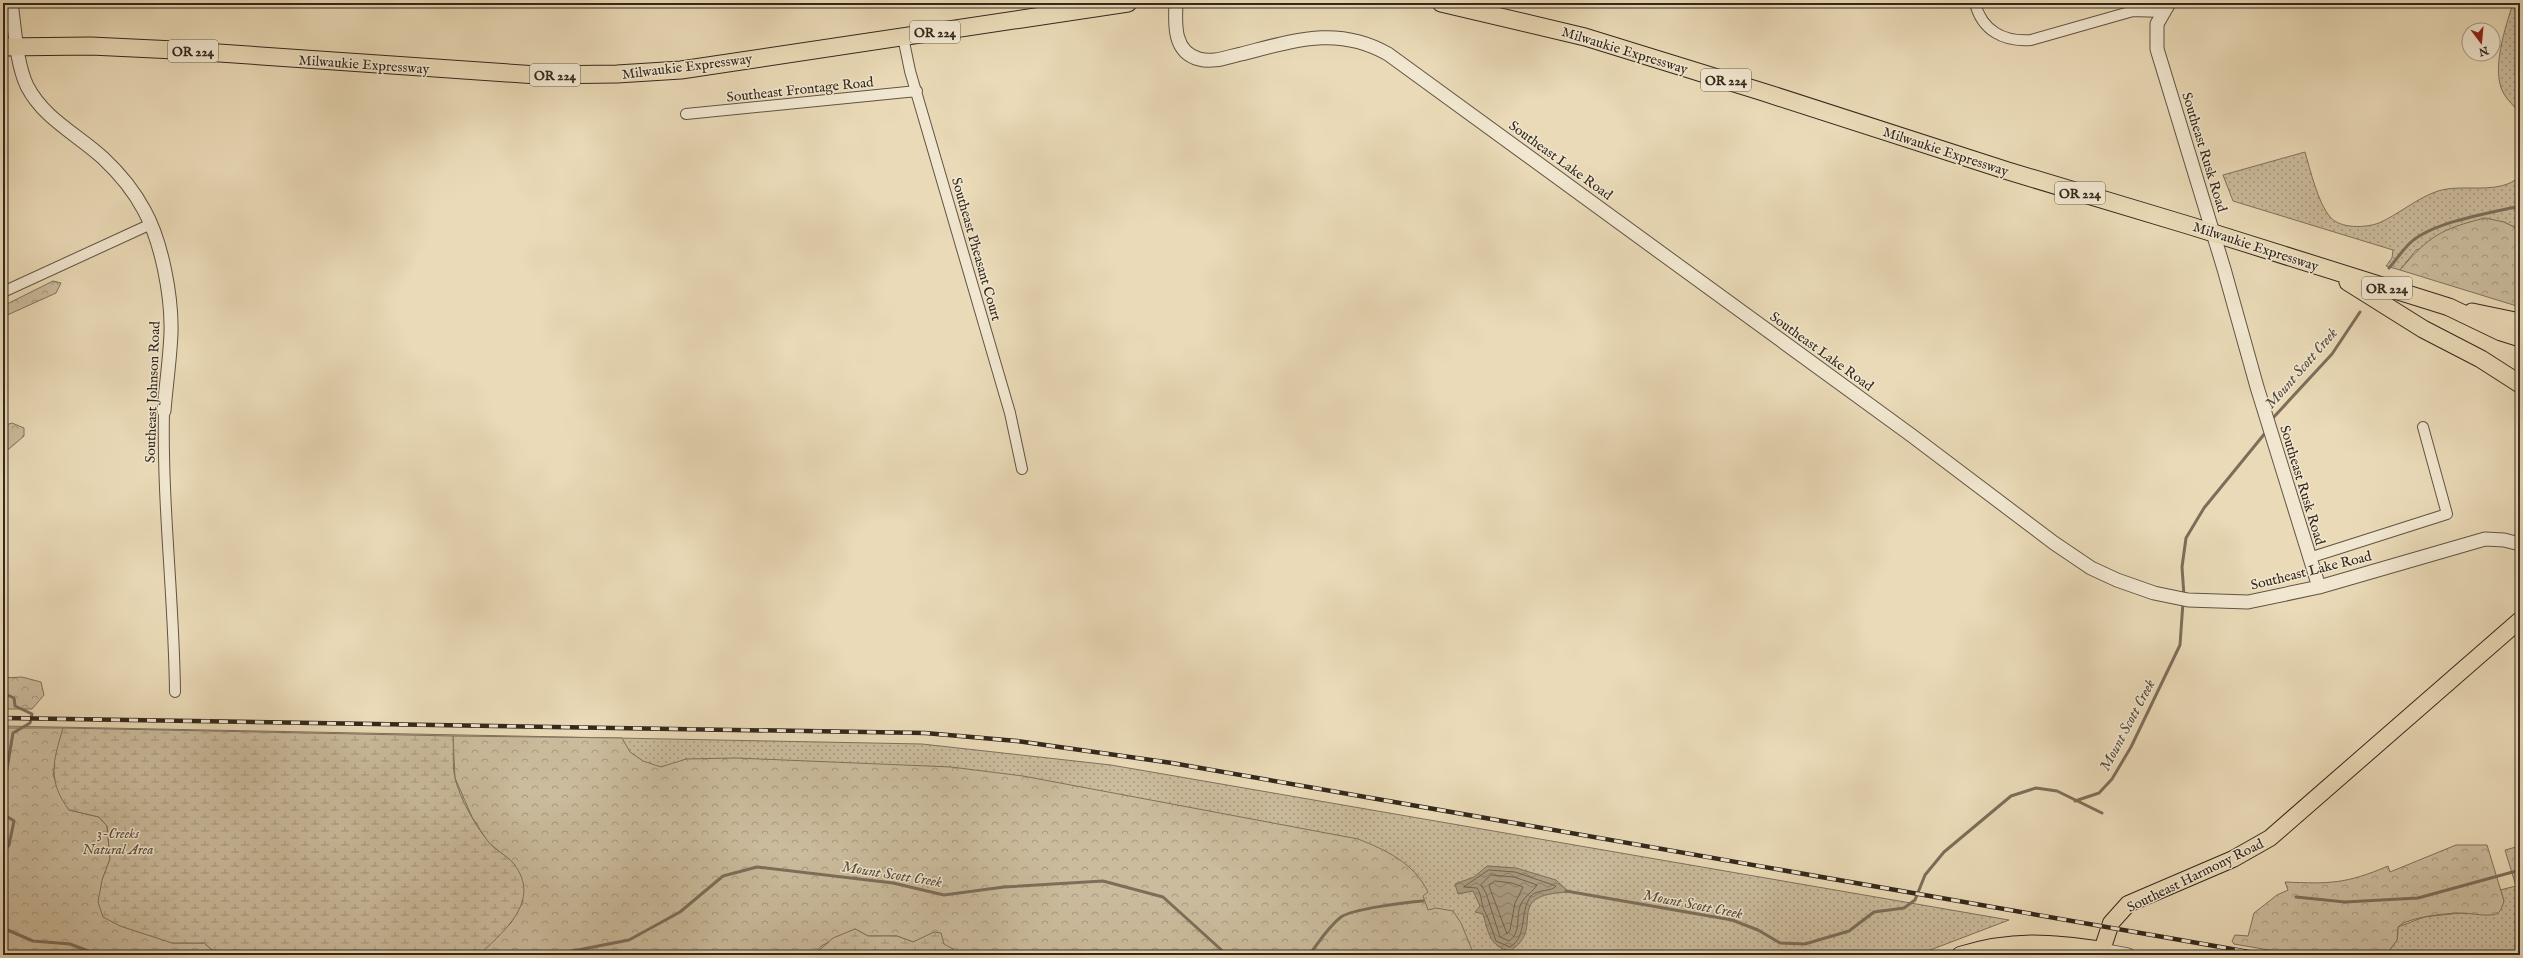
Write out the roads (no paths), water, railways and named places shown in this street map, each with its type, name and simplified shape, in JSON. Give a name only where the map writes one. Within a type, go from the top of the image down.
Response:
[{"type":"highway","name":"Milwaukie Expressway","points":[[10,46],[176,50],[474,72],[578,76],[681,70],[1128,3]]},
{"type":"highway","name":"Milwaukie Expressway","points":[[1441,3],[1585,37],[2008,171],[2213,232],[2326,268],[2449,308],[2501,332],[2520,338]]},
{"type":"highway","points":[[2326,268],[2423,329],[2481,359],[2520,384]]},
{"type":"highway","name":"Milwaukie Expressway","points":[[2449,308],[2520,322]]},
{"type":"main road","name":"Southeast Harmony Road","points":[[2102,950],[2111,923],[2128,904],[2233,859],[2270,838],[2520,620]]},
{"type":"main road","points":[[1960,955],[1983,948],[2022,942],[2061,943],[2102,950]]},
{"type":"street","name":"Southeast Johnson Road","points":[[11,3],[14,21],[10,46],[27,85],[43,108],[108,163],[138,199],[151,224],[164,271],[171,322],[164,412],[165,468],[174,621],[175,692]]},
{"type":"street","points":[[14,21],[21,3]]},
{"type":"street","name":"Southeast Lake Road","points":[[1176,3],[1176,37],[1182,48],[1198,59],[1213,60],[1292,41],[1328,37],[1362,41],[1388,54],[1911,435],[2054,543],[2104,574],[2154,593],[2199,602],[2259,601],[2319,587],[2485,539],[2504,540],[2520,544]]},
{"type":"street","points":[[1975,3],[1983,23],[2004,38],[2017,41],[2031,40],[2133,11],[2165,8]]},
{"type":"street","name":"Southeast Rusk Road","points":[[2165,8],[2156,29],[2157,48],[2213,232],[2265,416],[2319,587]]},
{"type":"street","name":"Southeast Pheasant Court","points":[[903,37],[916,91],[1010,413],[1022,469]]},
{"type":"street","name":"Southeast Frontage Road","points":[[686,114],[916,91]]},
{"type":"street","points":[[3,292],[151,224]]},
{"type":"street","points":[[2309,558],[2447,514],[2424,427]]},
{"type":"street","points":[[2102,950],[2128,955]]},
{"type":"water","points":[[1487,866],[1516,868],[1556,880],[1569,892],[1548,894],[1536,899],[1530,906],[1526,932],[1521,942],[1510,951],[1498,946],[1491,938],[1488,933],[1483,914],[1475,912],[1480,906],[1473,891],[1458,894],[1455,884],[1474,877]]},
{"type":"waterway","name":"Mount Scott Creek","points":[[2389,268],[2409,244],[2419,236],[2431,230],[2462,219],[2520,206]]},
{"type":"waterway","name":"Mount Scott Creek","points":[[2272,419],[2332,354],[2360,312]]},
{"type":"waterway","name":"Mount Scott Creek","points":[[2184,596],[2182,567],[2186,538],[2204,508],[2266,432]]},
{"type":"waterway","name":"Mount Scott Creek","points":[[2075,801],[2099,793],[2112,779],[2131,747],[2180,645],[2183,602]]},
{"type":"waterway","name":"Mount Scott Creek","points":[[3,693],[14,698],[15,706],[32,714],[30,723],[13,733],[3,793]]},
{"type":"waterway","name":"Mount Scott Creek","points":[[1566,891],[1732,920],[1758,930],[1780,943],[1805,944],[1849,931],[1874,912],[1904,908],[1915,900],[1925,875],[1944,852],[2011,796],[2036,788],[2057,791],[2102,813]]},
{"type":"waterway","name":"Mount Scott Creek","points":[[3,814],[14,821],[9,845],[3,853]]},
{"type":"waterway","name":"Mount Scott Creek","points":[[552,955],[629,940],[680,912],[723,876],[757,867],[893,883],[944,895],[1004,887],[1103,881],[1163,897],[1227,955]]},
{"type":"waterway","points":[[2296,897],[2345,902],[2418,898],[2520,870]]},
{"type":"waterway","name":"Mount Scott Creek","points":[[1309,955],[1332,925],[1347,914],[1380,906],[1423,901]]},
{"type":"waterway","name":"Mount Scott Creek","points":[[3,928],[33,941],[70,944],[99,955]]},
{"type":"railway","points":[[3,718],[925,733],[1017,741],[1172,763],[2266,955]]},
{"type":"park label","name":"3-Creeks Natural Area","points":[[118,842]]}]
